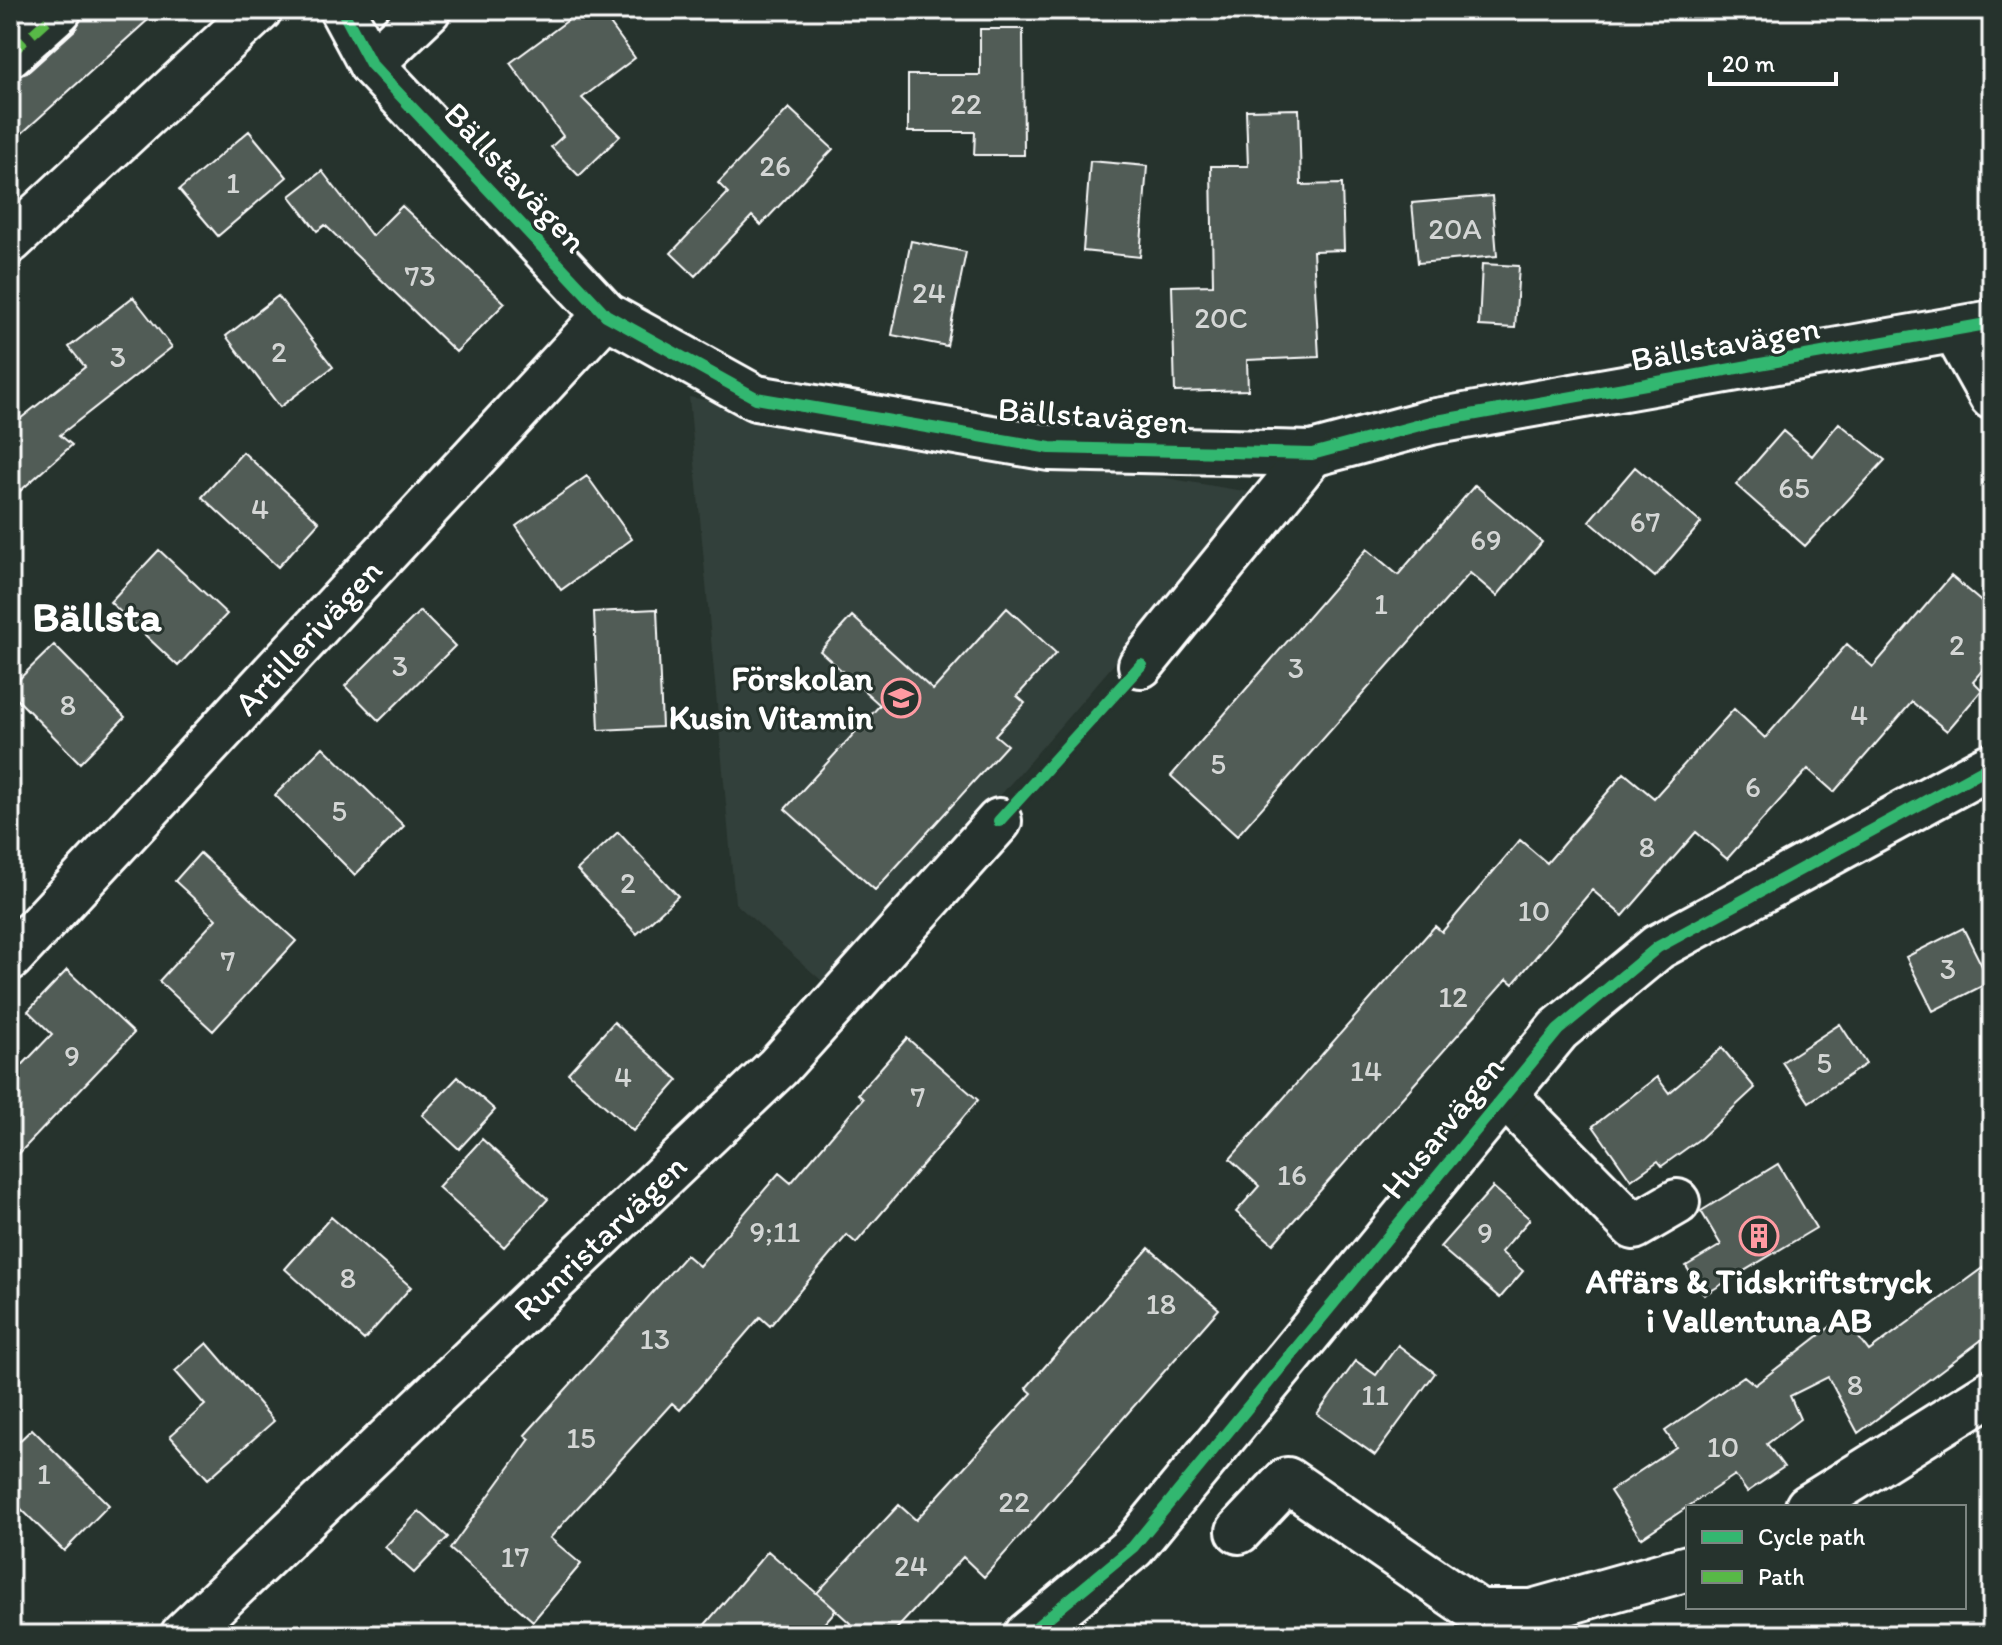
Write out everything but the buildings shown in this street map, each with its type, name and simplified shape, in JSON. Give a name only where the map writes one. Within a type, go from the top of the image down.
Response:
[{"type":"street","points":[[10,54],[59,10]]},
{"type":"street","points":[[10,241],[259,10]]},
{"type":"street","name":"Bällstavägen","points":[[342,10],[371,64],[606,315],[756,398],[1050,448],[1312,454],[1431,422],[1974,327]]},
{"type":"street","points":[[371,64],[428,10]]},
{"type":"street","name":"Artillerivägen","points":[[10,958],[606,315]]},
{"type":"street","points":[[1974,327],[1992,397]]},
{"type":"street","points":[[1141,665],[1312,454]]},
{"type":"street","name":"Husarvägen","points":[[1027,1635],[1133,1547],[1558,1030],[1658,947],[1992,765]]},
{"type":"street","name":"Runristarvägen","points":[[183,1635],[778,1067],[999,821]]},
{"type":"street","points":[[1504,1095],[1634,1227],[1677,1202]]},
{"type":"street","points":[[1811,1505],[1992,1392]]},
{"type":"street","points":[[1239,1531],[1287,1480],[1479,1612],[1532,1612],[1686,1569]]},
{"type":"shaded area","name":"Förskolan Kusin Vitamin","points":[[689,397],[1261,494],[832,990],[735,903]]},
{"type":"marked path","points":[[10,54],[59,10]]},
{"type":"cycle path","points":[[342,10],[371,64],[606,315],[756,398],[1050,448],[1312,454],[1431,422],[1992,323]]},
{"type":"cycle path","points":[[999,821],[1141,665]]},
{"type":"cycle path","points":[[1027,1635],[1133,1547],[1558,1030],[1658,947],[1992,765]]},
{"type":"place","name":"Förskolan Kusin Vitamin","points":[[901,698]]},
{"type":"place","name":"Affärs & Tidskriftstryck i Vallentuna AB","points":[[1759,1236]]},
{"type":"district","name":"Bällsta","points":[[97,616]]}]
